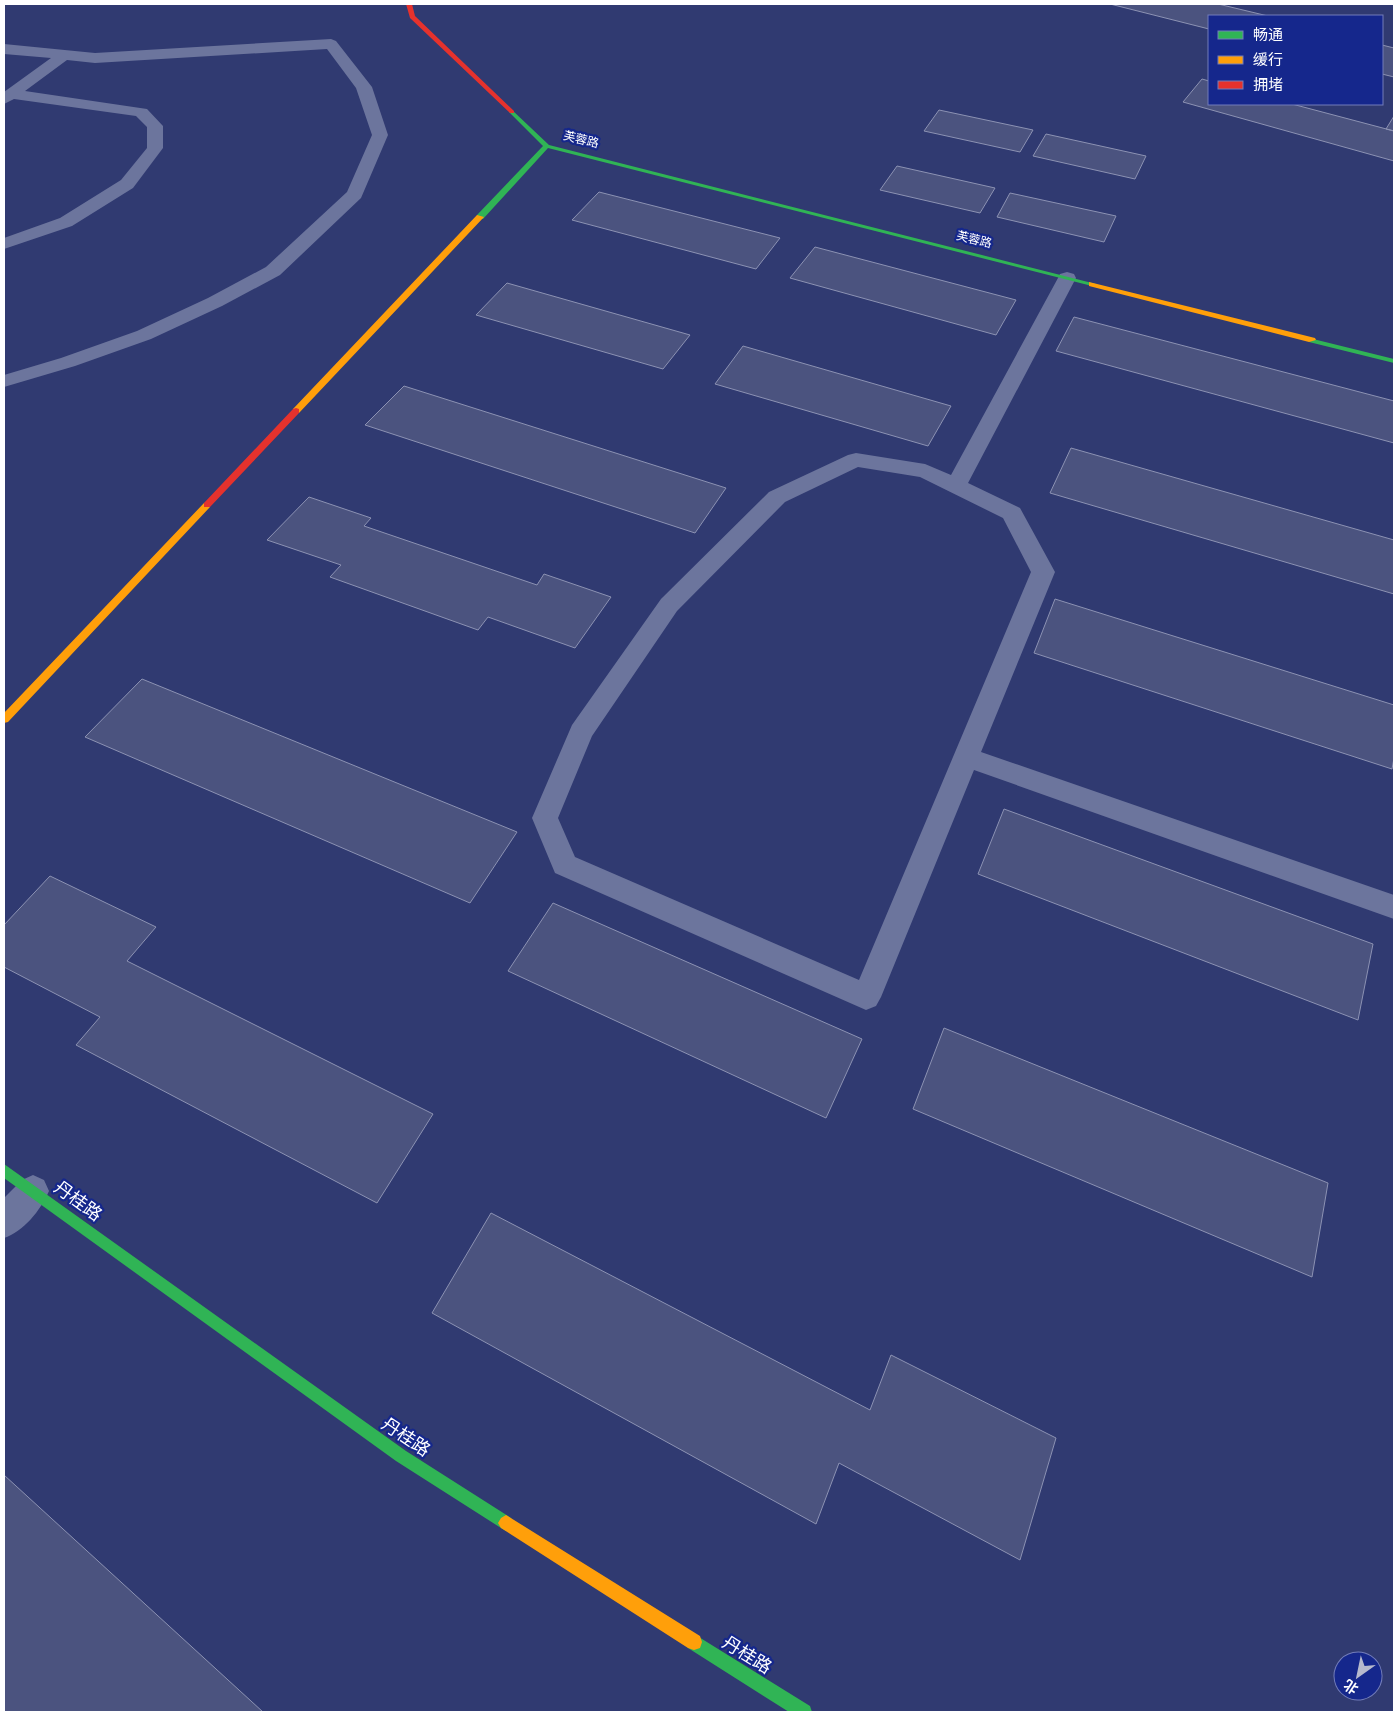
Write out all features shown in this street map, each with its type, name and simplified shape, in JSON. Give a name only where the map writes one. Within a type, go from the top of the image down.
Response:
[{"type":"street","points":[[4,719],[547,146],[412,17],[409,4]]},
{"type":"street","name":"芙蓉路","points":[[547,146],[1394,361]]},
{"type":"street","name":"丹桂路","points":[[4,1170],[401,1456],[804,1712]]},
{"type":"lane","points":[[4,48],[95,58],[331,44],[364,87],[380,135],[355,194],[273,271],[215,302],[144,335],[68,362],[4,381]]},
{"type":"lane","points":[[7,96],[59,60]]},
{"type":"lane","points":[[4,244],[66,222],[127,184],[155,148],[155,126],[141,112],[7,96]]},
{"type":"lane","points":[[956,486],[1067,278]]},
{"type":"lane","points":[[856,460],[926,471],[1012,513],[1043,572],[966,757],[866,997],[565,865],[545,818],[581,732],[669,605],[777,497],[856,460]]},
{"type":"lane","points":[[966,757],[1394,907]]},
{"type":"lane","points":[[4,1222],[33,1191]]},
{"type":"building","points":[[1110,4],[1218,4],[1264,15],[1208,15],[1208,29]]},
{"type":"building","points":[[1383,45],[1394,48],[1394,77],[1383,74]]},
{"type":"building","points":[[1202,79],[1208,81],[1208,105],[1296,105],[1394,131],[1394,161],[1183,102]]},
{"type":"building","points":[[939,110],[1033,130],[1020,152],[924,131]]},
{"type":"building","points":[[1394,116],[1394,131],[1386,129]]},
{"type":"building","points":[[1046,134],[1146,156],[1135,179],[1033,156]]},
{"type":"building","points":[[897,166],[995,188],[980,213],[880,190]]},
{"type":"building","points":[[599,192],[780,238],[756,269],[572,220]]},
{"type":"building","points":[[1010,193],[1116,216],[1104,242],[997,217]]},
{"type":"building","points":[[815,247],[1016,300],[996,335],[790,278]]},
{"type":"building","points":[[507,283],[690,335],[663,369],[476,315]]},
{"type":"building","points":[[1074,317],[1394,401],[1394,443],[1056,351]]},
{"type":"building","points":[[743,346],[951,406],[928,446],[715,384]]},
{"type":"building","points":[[404,386],[726,488],[695,533],[365,425]]},
{"type":"building","points":[[1071,448],[1394,540],[1394,594],[1050,493]]},
{"type":"building","points":[[309,497],[371,518],[364,526],[537,585],[544,574],[611,597],[575,648],[488,617],[478,630],[330,577],[341,565],[267,540]]},
{"type":"building","points":[[1055,599],[1394,705],[1394,758],[1392,769],[1034,653]]},
{"type":"building","points":[[142,679],[517,832],[470,903],[85,737]]},
{"type":"building","points":[[1004,809],[1373,944],[1358,1020],[978,874]]},
{"type":"building","points":[[50,876],[156,927],[127,961],[433,1114],[377,1203],[76,1045],[100,1017],[4,967],[4,925]]},
{"type":"building","points":[[553,903],[862,1039],[826,1118],[508,971]]},
{"type":"building","points":[[944,1028],[1328,1183],[1312,1277],[913,1109]]},
{"type":"building","points":[[491,1213],[870,1410],[891,1355],[1056,1438],[1020,1560],[839,1463],[816,1524],[432,1313]]},
{"type":"building","points":[[4,1475],[263,1712],[4,1712]]},
{"type":"traffic: fast","points":[[512,112],[547,146],[1092,284]]},
{"type":"traffic: fast","points":[[480,217],[547,146]]},
{"type":"traffic: fast","points":[[1312,340],[1394,361]]},
{"type":"traffic: fast","points":[[4,1170],[401,1456],[506,1523]]},
{"type":"traffic: fast","points":[[694,1642],[804,1712]]},
{"type":"traffic: slow","points":[[296,411],[480,217]]},
{"type":"traffic: slow","points":[[1092,284],[1312,340]]},
{"type":"traffic: slow","points":[[4,719],[207,505]]},
{"type":"traffic: slow","points":[[506,1523],[694,1642]]},
{"type":"traffic: jam","points":[[409,4],[412,17],[512,112]]},
{"type":"traffic: jam","points":[[207,505],[296,411]]}]
